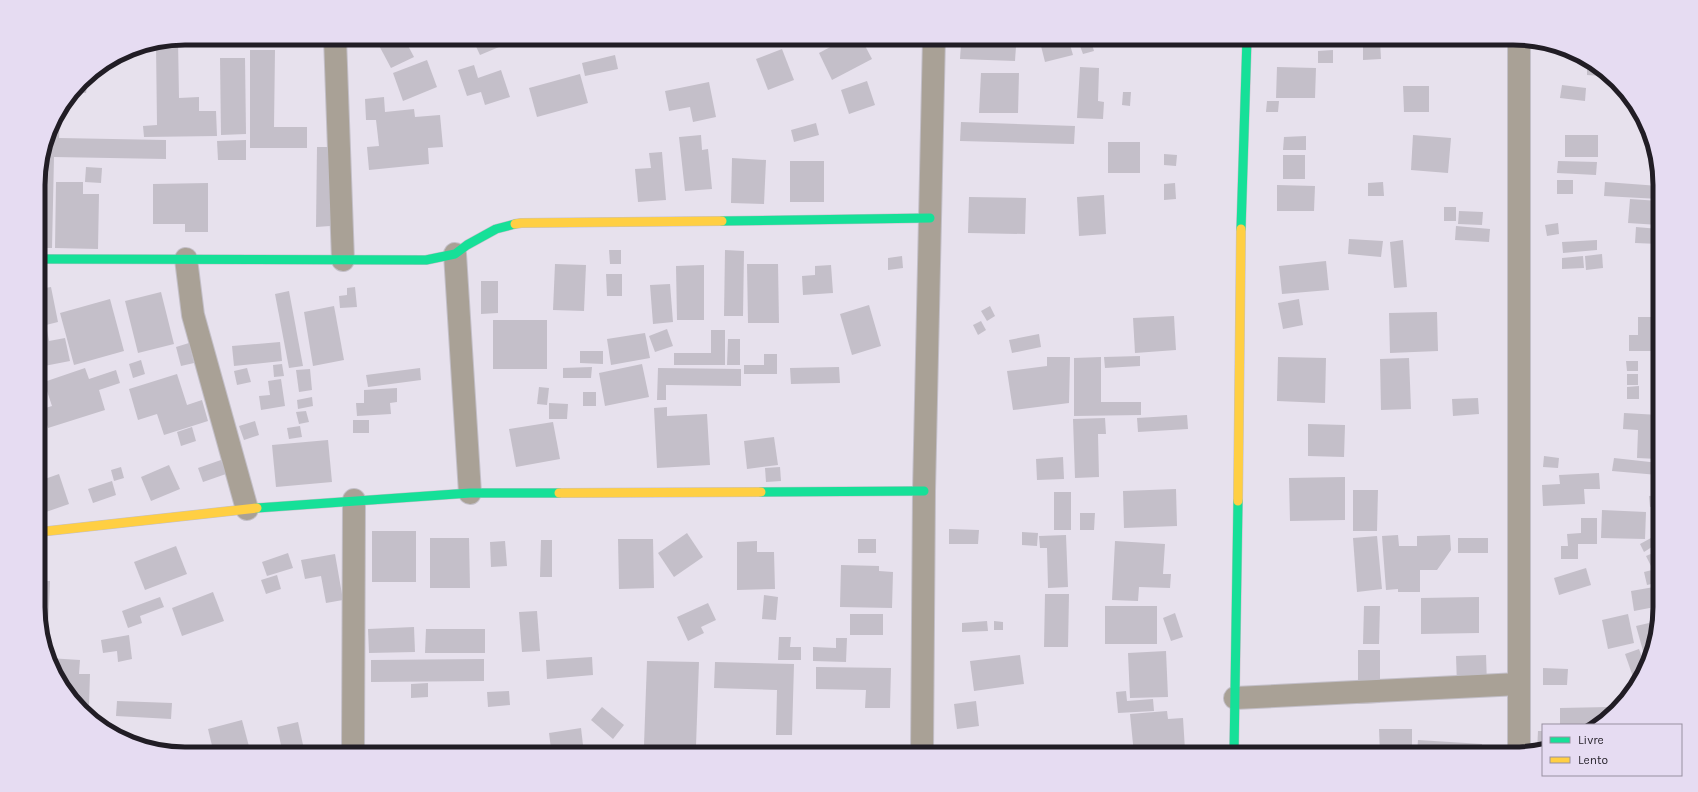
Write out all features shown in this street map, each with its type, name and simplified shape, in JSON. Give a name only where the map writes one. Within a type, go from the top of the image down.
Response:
[{"type":"street","points":[[335,45],[343,260]]},
{"type":"street","points":[[922,747],[924,492],[934,45]]},
{"type":"street","points":[[1234,747],[1242,186],[1247,45]]},
{"type":"street","points":[[1519,45],[1519,747]]},
{"type":"street","points":[[45,259],[426,260],[455,254],[467,245],[496,229],[521,224],[930,218]]},
{"type":"street","points":[[455,254],[470,493]]},
{"type":"street","points":[[186,259],[193,315],[247,509]]},
{"type":"street","points":[[45,531],[247,509],[354,500],[470,493],[924,492]]},
{"type":"street","points":[[352,747],[354,500]]},
{"type":"street","points":[[1235,698],[1519,684]]},
{"type":"building","points":[[178,45],[179,98],[199,97],[199,111],[216,111],[217,136],[144,137],[143,126],[157,125],[156,48]]},
{"type":"building","points":[[379,45],[408,45],[414,57],[391,68]]},
{"type":"building","points":[[475,45],[498,45],[499,47],[480,55]]},
{"type":"building","points":[[834,45],[865,45],[872,59],[832,80],[819,53]]},
{"type":"building","points":[[961,45],[1016,46],[1015,61],[960,59]]},
{"type":"building","points":[[1041,45],[1070,45],[1073,55],[1045,62]]},
{"type":"building","points":[[1080,45],[1092,45],[1094,51],[1083,54]]},
{"type":"building","points":[[1363,45],[1380,45],[1381,59],[1363,60]]},
{"type":"building","points":[[782,49],[794,80],[768,90],[756,59]]},
{"type":"building","points":[[250,50],[275,50],[274,127],[307,127],[307,148],[250,148]]},
{"type":"building","points":[[1333,50],[1333,63],[1318,63],[1318,51]]},
{"type":"building","points":[[615,55],[618,69],[585,76],[582,63]]},
{"type":"building","points":[[220,58],[245,58],[246,134],[221,135]]},
{"type":"building","points":[[427,60],[437,87],[403,101],[393,73]]},
{"type":"building","points":[[474,65],[478,78],[501,70],[510,97],[485,105],[481,92],[467,96],[458,70]]},
{"type":"building","points":[[1587,66],[1600,76],[1587,75]]},
{"type":"building","points":[[1080,67],[1099,68],[1098,101],[1104,102],[1103,119],[1077,118]]},
{"type":"building","points":[[1277,67],[1316,68],[1315,98],[1276,98]]},
{"type":"building","points":[[981,73],[1019,73],[1018,113],[979,113]]},
{"type":"building","points":[[580,74],[588,103],[537,117],[529,88]]},
{"type":"building","points":[[867,81],[875,105],[849,114],[841,90]]},
{"type":"building","points":[[709,82],[716,117],[693,122],[690,107],[669,111],[665,91]]},
{"type":"building","points":[[87,85],[86,93],[80,92]]},
{"type":"building","points":[[1562,85],[1586,88],[1585,101],[1560,98]]},
{"type":"building","points":[[1403,86],[1429,86],[1429,112],[1404,112]]},
{"type":"building","points":[[1123,92],[1131,92],[1130,106],[1122,105]]},
{"type":"building","points":[[384,97],[385,112],[414,109],[415,117],[440,115],[443,147],[428,148],[429,164],[369,170],[367,147],[379,146],[376,120],[366,120],[365,99]]},
{"type":"building","points":[[1267,101],[1279,101],[1278,112],[1266,112]]},
{"type":"building","points":[[60,122],[59,138],[166,140],[166,159],[54,157],[52,248],[45,248],[45,176],[52,140]]},
{"type":"building","points":[[961,122],[1075,126],[1074,144],[960,141]]},
{"type":"building","points":[[816,123],[819,135],[794,142],[791,130]]},
{"type":"building","points":[[701,135],[702,150],[708,149],[712,189],[685,191],[679,137]]},
{"type":"building","points":[[1413,135],[1451,138],[1448,173],[1411,170]]},
{"type":"building","points":[[1565,135],[1598,135],[1598,157],[1565,157]]},
{"type":"building","points":[[1306,136],[1306,150],[1283,150],[1284,137]]},
{"type":"building","points":[[246,140],[246,160],[218,160],[217,141]]},
{"type":"building","points":[[1108,142],[1140,142],[1140,173],[1108,173]]},
{"type":"building","points":[[317,147],[331,147],[330,226],[316,227]]},
{"type":"building","points":[[662,152],[666,200],[638,202],[635,169],[651,168],[649,153]]},
{"type":"building","points":[[1164,154],[1177,155],[1176,166],[1164,165]]},
{"type":"building","points":[[1283,155],[1305,155],[1305,179],[1283,179]]},
{"type":"building","points":[[732,158],[766,160],[764,204],[731,203]]},
{"type":"building","points":[[790,161],[824,161],[824,202],[790,202]]},
{"type":"building","points":[[1558,161],[1597,162],[1596,175],[1557,173]]},
{"type":"building","points":[[86,167],[102,168],[101,183],[85,182]]},
{"type":"building","points":[[1557,180],[1573,180],[1573,194],[1557,194]]},
{"type":"building","points":[[56,182],[83,182],[83,194],[99,194],[98,249],[55,248]]},
{"type":"building","points":[[1383,182],[1384,196],[1368,196],[1368,183]]},
{"type":"building","points":[[1605,182],[1653,186],[1653,199],[1604,196]]},
{"type":"building","points":[[208,183],[208,232],[185,232],[185,224],[153,224],[153,184]]},
{"type":"building","points":[[1175,183],[1176,199],[1164,200],[1164,184]]},
{"type":"building","points":[[1277,185],[1315,186],[1314,211],[1277,211]]},
{"type":"building","points":[[1104,195],[1106,234],[1079,236],[1077,197]]},
{"type":"building","points":[[969,197],[1026,198],[1025,234],[968,233]]},
{"type":"building","points":[[1630,199],[1653,201],[1653,225],[1628,223]]},
{"type":"building","points":[[1444,207],[1456,207],[1456,221],[1444,221]]},
{"type":"building","points":[[1459,211],[1483,212],[1482,225],[1458,224]]},
{"type":"building","points":[[1558,223],[1559,234],[1547,236],[1545,225]]},
{"type":"building","points":[[1456,226],[1490,229],[1489,242],[1455,240]]},
{"type":"building","points":[[1636,227],[1653,228],[1653,244],[1635,243]]},
{"type":"building","points":[[1349,239],[1383,241],[1381,257],[1348,254]]},
{"type":"building","points":[[1403,240],[1407,287],[1394,288],[1390,242]]},
{"type":"building","points":[[1597,240],[1597,250],[1563,253],[1562,242]]},
{"type":"building","points":[[609,250],[621,250],[621,264],[610,264]]},
{"type":"building","points":[[725,250],[744,251],[743,316],[724,316]]},
{"type":"building","points":[[1602,254],[1603,268],[1586,270],[1585,256]]},
{"type":"building","points":[[902,256],[903,268],[888,270],[888,258]]},
{"type":"building","points":[[1583,256],[1584,268],[1562,269],[1562,258]]},
{"type":"building","points":[[1326,261],[1329,290],[1282,294],[1279,266]]},
{"type":"building","points":[[555,264],[586,265],[584,311],[553,310]]},
{"type":"building","points":[[747,264],[778,264],[779,323],[748,323]]},
{"type":"building","points":[[704,265],[704,320],[677,320],[676,266]]},
{"type":"building","points":[[831,265],[833,293],[803,295],[802,276],[815,275],[815,266]]},
{"type":"building","points":[[606,274],[622,274],[622,296],[607,296]]},
{"type":"building","points":[[481,281],[498,281],[498,313],[481,314]]},
{"type":"building","points":[[670,284],[673,322],[653,324],[650,285]]},
{"type":"building","points":[[51,287],[58,322],[46,325],[49,341],[65,338],[70,361],[45,366],[45,288]]},
{"type":"building","points":[[355,287],[357,307],[340,308],[339,296],[347,295],[347,288]]},
{"type":"building","points":[[289,291],[303,366],[289,368],[275,294]]},
{"type":"building","points":[[161,292],[174,344],[138,353],[125,301]]},
{"type":"building","points":[[110,299],[124,351],[74,365],[60,313]]},
{"type":"building","points":[[1299,299],[1303,325],[1283,329],[1278,303]]},
{"type":"building","points":[[869,305],[881,346],[852,355],[840,314]]},
{"type":"building","points":[[334,306],[344,360],[313,366],[304,312]]},
{"type":"building","points":[[990,306],[995,316],[987,321],[981,311]]},
{"type":"building","points":[[1437,312],[1438,351],[1390,353],[1389,313]]},
{"type":"building","points":[[1174,316],[1176,350],[1135,353],[1133,318]]},
{"type":"building","points":[[1638,317],[1653,317],[1653,351],[1629,351],[1629,335],[1638,335]]},
{"type":"building","points":[[493,320],[547,320],[547,369],[493,369]]},
{"type":"building","points":[[981,321],[986,330],[978,335],[973,325]]},
{"type":"building","points":[[667,329],[673,346],[655,352],[649,336]]},
{"type":"building","points":[[711,330],[725,330],[725,365],[674,365],[674,353],[711,353]]},
{"type":"building","points":[[645,333],[650,358],[611,365],[607,339]]},
{"type":"building","points":[[1039,334],[1041,347],[1012,353],[1009,340]]},
{"type":"building","points":[[728,339],[740,339],[740,365],[727,365]]},
{"type":"building","points":[[280,342],[282,361],[234,366],[232,346]]},
{"type":"building","points":[[189,343],[194,363],[181,366],[176,347]]},
{"type":"building","points":[[580,351],[603,351],[603,364],[580,363]]},
{"type":"building","points":[[764,354],[777,354],[777,374],[744,374],[744,365],[764,365]]},
{"type":"building","points":[[1140,356],[1140,366],[1105,368],[1104,357]]},
{"type":"building","points":[[1047,357],[1070,357],[1069,403],[1013,410],[1007,371],[1047,366]]},
{"type":"building","points":[[1101,357],[1101,402],[1141,402],[1141,415],[1074,416],[1074,358]]},
{"type":"building","points":[[1278,357],[1326,358],[1325,403],[1277,401]]},
{"type":"building","points":[[1409,358],[1411,409],[1381,410],[1380,359]]},
{"type":"building","points":[[141,360],[145,374],[133,378],[129,364]]},
{"type":"building","points":[[1626,361],[1638,361],[1638,371],[1627,371]]},
{"type":"building","points":[[282,364],[284,376],[274,377],[273,365]]},
{"type":"building","points":[[642,364],[649,397],[605,406],[599,373]]},
{"type":"building","points":[[592,367],[591,378],[563,378],[563,368]]},
{"type":"building","points":[[839,367],[840,383],[791,384],[790,368]]},
{"type":"building","points":[[85,368],[89,379],[116,370],[120,383],[99,390],[105,410],[48,428],[45,418],[45,408],[52,406],[45,382]]},
{"type":"building","points":[[247,368],[251,382],[237,385],[234,371]]},
{"type":"building","points":[[420,368],[421,380],[368,387],[366,375]]},
{"type":"building","points":[[658,368],[741,369],[741,386],[666,385],[666,400],[657,400]]},
{"type":"building","points":[[310,369],[312,390],[299,392],[296,370]]},
{"type":"building","points":[[177,374],[187,405],[202,400],[208,421],[164,435],[157,414],[138,420],[129,389]]},
{"type":"building","points":[[1627,374],[1638,374],[1638,385],[1627,385]]},
{"type":"building","points":[[281,379],[285,406],[261,410],[259,396],[270,395],[268,381]]},
{"type":"building","points":[[1639,386],[1639,399],[1627,399],[1627,387]]},
{"type":"building","points":[[539,387],[549,388],[547,405],[537,404]]},
{"type":"building","points":[[397,388],[397,402],[390,403],[391,414],[357,416],[356,403],[364,403],[364,390]]},
{"type":"building","points":[[583,392],[596,392],[596,406],[583,406]]},
{"type":"building","points":[[312,397],[313,406],[298,409],[297,400]]},
{"type":"building","points":[[1478,398],[1479,414],[1453,416],[1452,399]]},
{"type":"building","points":[[549,403],[568,404],[567,419],[549,419]]},
{"type":"building","points":[[667,407],[667,416],[707,414],[710,465],[657,468],[654,408]]},
{"type":"building","points":[[306,411],[309,422],[299,424],[296,412]]},
{"type":"building","points":[[1624,413],[1653,415],[1653,459],[1637,458],[1638,430],[1623,429]]},
{"type":"building","points":[[1187,415],[1188,429],[1138,432],[1137,418]]},
{"type":"building","points":[[1105,418],[1106,434],[1098,434],[1099,477],[1075,478],[1073,419]]},
{"type":"building","points":[[353,420],[369,420],[369,433],[353,433]]},
{"type":"building","points":[[255,421],[259,435],[244,440],[239,426]]},
{"type":"building","points":[[553,422],[560,459],[516,467],[509,429]]},
{"type":"building","points":[[1308,424],[1345,425],[1344,457],[1308,456]]},
{"type":"building","points":[[300,426],[302,437],[289,439],[287,428]]},
{"type":"building","points":[[192,427],[196,441],[181,446],[177,432]]},
{"type":"building","points":[[774,437],[778,465],[747,469],[744,441]]},
{"type":"building","points":[[328,440],[332,482],[276,487],[272,445]]},
{"type":"building","points":[[1544,456],[1559,458],[1558,468],[1543,467]]},
{"type":"building","points":[[1063,457],[1064,479],[1037,480],[1036,459]]},
{"type":"building","points":[[1614,458],[1653,462],[1653,475],[1612,471]]},
{"type":"building","points":[[221,460],[226,474],[203,482],[198,468]]},
{"type":"building","points":[[169,465],[180,489],[151,501],[141,477]]},
{"type":"building","points":[[121,467],[124,478],[114,481],[111,470]]},
{"type":"building","points":[[780,467],[781,481],[766,482],[765,468]]},
{"type":"building","points":[[1599,473],[1600,489],[1584,489],[1585,504],[1543,506],[1542,485],[1560,484],[1559,475]]},
{"type":"building","points":[[59,474],[69,504],[46,512],[45,479]]},
{"type":"building","points":[[1345,477],[1345,520],[1290,521],[1289,478]]},
{"type":"building","points":[[112,481],[116,495],[93,503],[88,489]]},
{"type":"building","points":[[1176,489],[1177,526],[1124,528],[1123,491]]},
{"type":"building","points":[[1353,490],[1378,490],[1377,531],[1353,531]]},
{"type":"building","points":[[1054,492],[1071,492],[1071,530],[1054,530]]},
{"type":"building","points":[[1649,496],[1653,496],[1653,507],[1650,507]]},
{"type":"building","points":[[1602,510],[1646,512],[1645,539],[1601,538]]},
{"type":"building","points":[[1080,513],[1095,513],[1094,530],[1080,530]]},
{"type":"building","points":[[1581,518],[1597,518],[1597,544],[1578,544],[1578,559],[1561,559],[1561,546],[1568,546],[1567,534],[1581,533]]},
{"type":"building","points":[[949,529],[979,530],[978,544],[949,544]]},
{"type":"building","points":[[372,531],[416,531],[416,582],[372,582]]},
{"type":"building","points":[[1022,532],[1038,533],[1037,546],[1022,545]]},
{"type":"building","points":[[687,533],[703,557],[674,577],[658,553]]},
{"type":"building","points":[[1066,535],[1068,587],[1048,588],[1047,548],[1040,548],[1039,536]]},
{"type":"building","points":[[1398,535],[1399,546],[1417,546],[1417,536],[1450,535],[1451,550],[1437,570],[1420,570],[1420,592],[1398,592],[1398,589],[1386,590],[1382,536]]},
{"type":"building","points":[[1377,536],[1382,589],[1357,592],[1353,538]]},
{"type":"building","points":[[430,538],[469,538],[470,588],[430,588]]},
{"type":"building","points":[[1458,538],[1488,538],[1488,553],[1458,553]]},
{"type":"building","points":[[1651,538],[1653,542],[1653,546],[1644,552],[1640,544]]},
{"type":"building","points":[[618,539],[653,539],[654,588],[619,589]]},
{"type":"building","points":[[858,539],[876,539],[876,553],[858,553]]},
{"type":"building","points":[[541,540],[552,540],[552,577],[540,577]]},
{"type":"building","points":[[505,541],[507,566],[491,567],[490,542]]},
{"type":"building","points":[[757,541],[757,552],[774,552],[775,589],[737,590],[737,542]]},
{"type":"building","points":[[1115,541],[1165,544],[1163,574],[1171,574],[1170,588],[1139,587],[1138,601],[1112,600]]},
{"type":"building","points":[[176,546],[187,574],[145,590],[134,562]]},
{"type":"building","points":[[288,553],[293,568],[267,576],[262,562]]},
{"type":"building","points":[[1653,553],[1653,568],[1652,568],[1646,556]]},
{"type":"building","points":[[335,554],[343,600],[326,603],[321,576],[305,579],[301,560]]},
{"type":"building","points":[[841,565],[879,566],[879,571],[893,572],[892,608],[840,607]]},
{"type":"building","points":[[1586,568],[1591,585],[1559,595],[1554,578]]},
{"type":"building","points":[[1653,570],[1653,584],[1647,585],[1644,572]]},
{"type":"building","points":[[277,575],[281,589],[266,594],[261,580]]},
{"type":"building","points":[[45,581],[50,581],[48,633],[45,616]]},
{"type":"building","points":[[1653,587],[1653,607],[1634,611],[1631,591]]},
{"type":"building","points":[[213,592],[224,621],[182,636],[172,608]]},
{"type":"building","points":[[1045,594],[1069,594],[1068,647],[1044,647]]},
{"type":"building","points":[[764,595],[778,597],[776,620],[762,619]]},
{"type":"building","points":[[160,597],[164,607],[140,616],[142,623],[128,628],[122,611]]},
{"type":"building","points":[[1479,597],[1479,633],[1421,634],[1421,598]]},
{"type":"building","points":[[708,603],[716,620],[701,627],[704,633],[688,641],[677,617]]},
{"type":"building","points":[[1105,606],[1157,606],[1157,644],[1105,644]]},
{"type":"building","points":[[1364,606],[1380,606],[1379,644],[1363,644]]},
{"type":"building","points":[[537,611],[540,651],[522,652],[519,612]]},
{"type":"building","points":[[1175,613],[1183,637],[1171,641],[1163,618]]},
{"type":"building","points":[[850,614],[883,614],[883,635],[850,635]]},
{"type":"building","points":[[1628,614],[1634,643],[1608,649],[1602,620]]},
{"type":"building","points":[[987,621],[988,631],[962,632],[962,623]]},
{"type":"building","points":[[994,621],[1003,622],[1003,630],[994,630]]},
{"type":"building","points":[[1649,623],[1651,630],[1644,655],[1636,626]]},
{"type":"building","points":[[414,627],[415,652],[369,653],[368,629]]},
{"type":"building","points":[[426,629],[485,629],[485,653],[425,653]]},
{"type":"building","points":[[129,635],[132,659],[118,662],[117,651],[103,653],[101,640]]},
{"type":"building","points":[[779,637],[791,637],[790,647],[801,647],[801,660],[778,660]]},
{"type":"building","points":[[836,638],[847,638],[846,662],[813,661],[813,647],[836,648]]},
{"type":"building","points":[[1639,649],[1643,659],[1639,669],[1633,677],[1625,654]]},
{"type":"building","points":[[1358,650],[1380,650],[1380,703],[1358,704]]},
{"type":"building","points":[[1166,651],[1168,697],[1130,698],[1128,653]]},
{"type":"building","points":[[1020,655],[1024,684],[974,691],[970,661]]},
{"type":"building","points":[[1486,655],[1487,684],[1457,685],[1456,656]]},
{"type":"building","points":[[592,657],[593,675],[547,679],[546,660]]},
{"type":"building","points":[[55,658],[80,660],[79,674],[90,674],[89,705],[85,705],[74,692],[59,669]]},
{"type":"building","points":[[484,659],[484,681],[371,682],[371,660]]},
{"type":"building","points":[[647,661],[699,662],[696,746],[644,745]]},
{"type":"building","points":[[715,662],[794,664],[792,735],[776,735],[777,690],[714,688]]},
{"type":"building","points":[[816,667],[891,668],[890,708],[865,708],[866,690],[816,689]]},
{"type":"building","points":[[1543,668],[1568,669],[1567,685],[1543,685]]},
{"type":"building","points":[[428,683],[428,697],[411,698],[411,684]]},
{"type":"building","points":[[509,691],[510,705],[488,707],[487,692]]},
{"type":"building","points":[[1126,691],[1127,701],[1153,699],[1154,711],[1118,713],[1116,692]]},
{"type":"building","points":[[117,701],[172,703],[171,719],[116,716]]},
{"type":"building","points":[[976,701],[979,726],[957,729],[954,704]]},
{"type":"building","points":[[602,707],[624,725],[613,739],[591,720]]},
{"type":"building","points":[[1609,707],[1589,724],[1560,724],[1560,708]]},
{"type":"building","points":[[1167,711],[1168,719],[1183,718],[1185,747],[1133,747],[1130,714]]},
{"type":"building","points":[[242,720],[249,747],[212,747],[208,729]]},
{"type":"building","points":[[298,722],[303,747],[281,747],[277,727]]},
{"type":"building","points":[[581,728],[583,745],[551,747],[549,733]]},
{"type":"building","points":[[1379,729],[1412,729],[1412,747],[1380,747]]},
{"type":"building","points":[[1538,731],[1542,731],[1542,744],[1537,745]]},
{"type":"building","points":[[1418,740],[1482,744],[1482,747],[1417,747]]},
{"type":"traffic: fast","points":[[1241,229],[1247,45]]},
{"type":"traffic: fast","points":[[722,221],[930,218]]},
{"type":"traffic: fast","points":[[45,259],[426,260],[455,254],[467,245],[496,229],[515,224]]},
{"type":"traffic: fast","points":[[761,492],[924,491]]},
{"type":"traffic: fast","points":[[257,508],[470,493],[559,493]]},
{"type":"traffic: fast","points":[[1234,747],[1238,501]]},
{"type":"traffic: slow","points":[[515,224],[722,221]]},
{"type":"traffic: slow","points":[[1238,501],[1241,229]]},
{"type":"traffic: slow","points":[[559,493],[761,492]]},
{"type":"traffic: slow","points":[[45,531],[257,508]]}]
